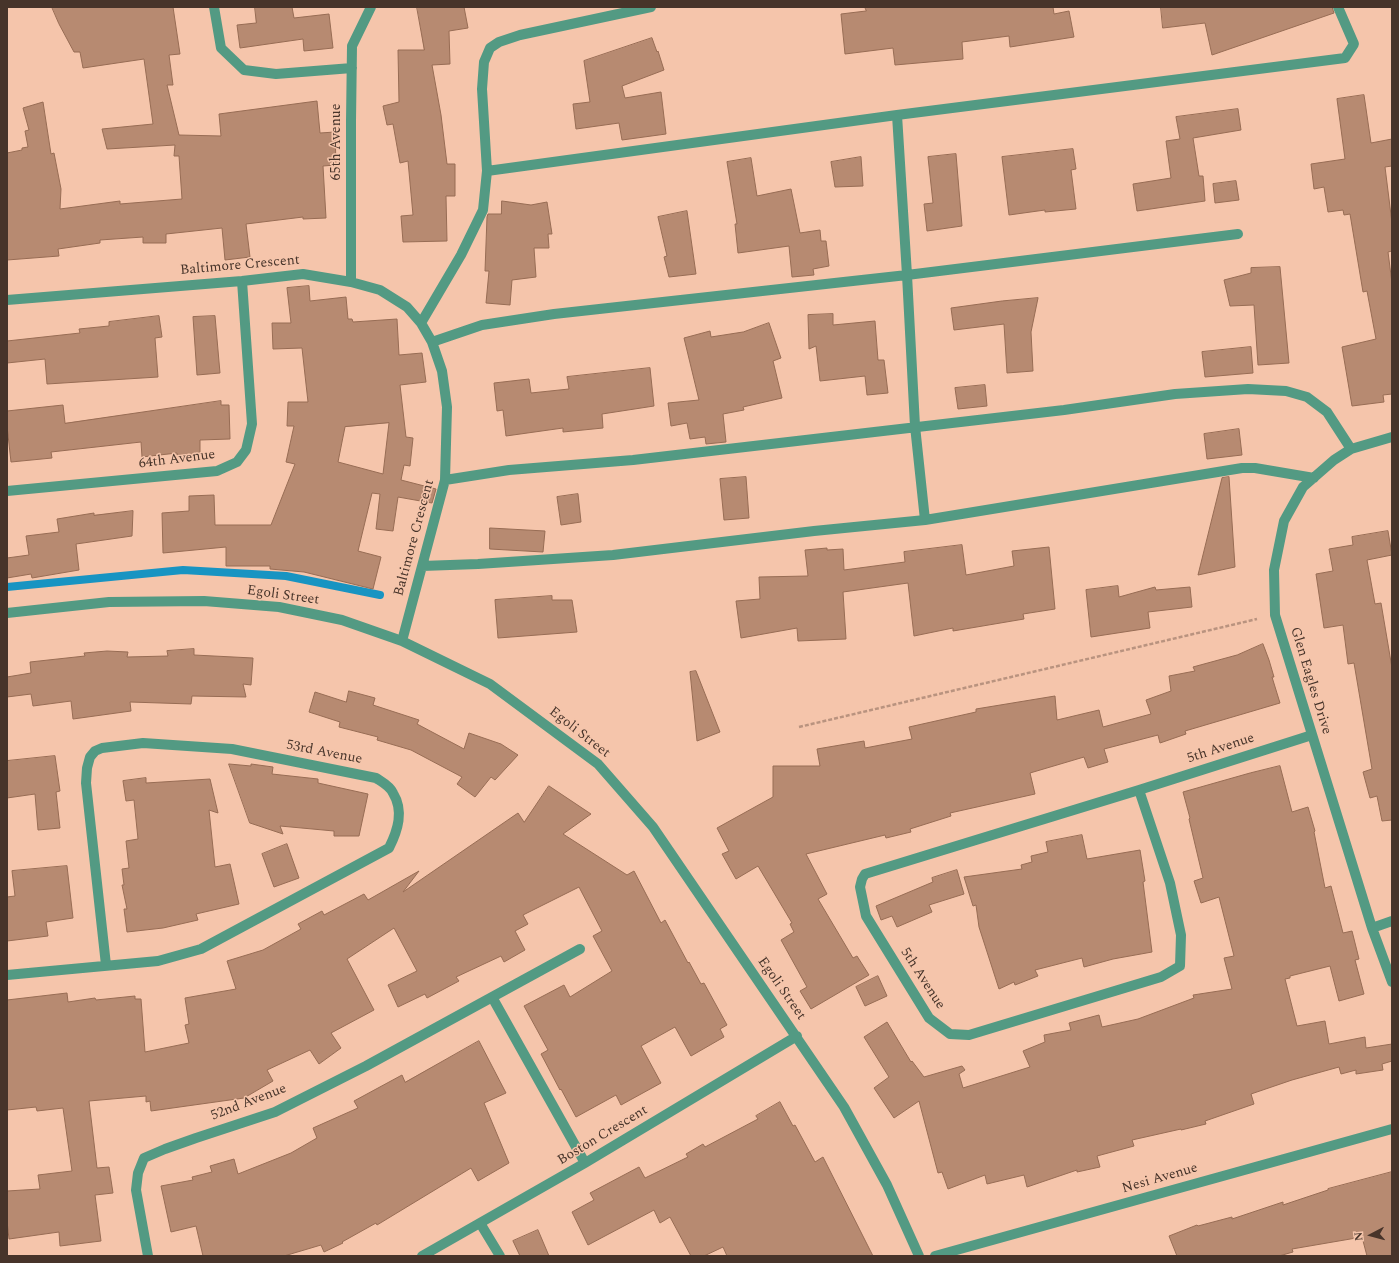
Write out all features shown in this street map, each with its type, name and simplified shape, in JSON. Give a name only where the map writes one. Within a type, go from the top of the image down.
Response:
[{"type":"street","points":[[214,7],[221,48],[244,70],[276,74],[352,68]]},
{"type":"street","name":"65th Avenue","points":[[351,282],[352,46],[371,7]]},
{"type":"street","points":[[421,323],[461,255],[483,210],[487,171],[482,89],[484,62],[490,48],[499,42],[520,35],[651,7]]},
{"type":"street","points":[[487,171],[897,115],[1345,58],[1354,44],[1338,7]]},
{"type":"street","points":[[897,115],[915,426],[925,520]]},
{"type":"street","points":[[432,342],[482,325],[554,314],[907,275],[1238,234]]},
{"type":"street","name":"Baltimore Crescent","points":[[7,300],[242,281],[302,274],[351,282],[380,290],[407,307],[421,323],[432,342],[442,371],[447,407],[445,480],[402,641]]},
{"type":"street","name":"64th Avenue","points":[[7,491],[217,471],[237,462],[246,450],[252,424],[242,281]]},
{"type":"street","points":[[445,480],[509,470],[633,460],[915,426],[1064,410],[1176,394],[1248,389],[1286,391],[1307,397],[1327,412],[1351,448]]},
{"type":"street","name":"Glen Eagles Drive","points":[[1392,437],[1351,448],[1334,460],[1303,487],[1284,521],[1274,570],[1275,615],[1372,928],[1392,982]]},
{"type":"street","points":[[422,566],[478,564],[613,555],[814,531],[925,520],[1242,468],[1255,468],[1314,478]]},
{"type":"street","name":"Egoli Street","points":[[7,613],[109,602],[204,601],[279,607],[342,620],[402,641],[490,684],[598,764],[653,827],[844,1107],[887,1185],[919,1256]]},
{"type":"street","name":"5th Avenue","points":[[1139,790],[1170,883],[1181,935],[1180,966],[1161,977],[969,1035],[950,1034],[929,1018],[866,916],[860,887],[865,874],[1312,735]]},
{"type":"street","name":"53rd Avenue","points":[[7,975],[158,961],[201,949],[389,848],[394,837],[399,817],[393,792],[376,778],[232,749],[143,743],[102,748],[95,752],[90,757],[87,768],[86,783],[106,965]]},
{"type":"street","points":[[1372,928],[1392,921]]},
{"type":"street","name":"52nd Avenue","points":[[148,1256],[136,1190],[138,1173],[144,1158],[196,1138],[275,1112],[366,1066],[580,949]]},
{"type":"street","points":[[492,997],[585,1163]]},
{"type":"street","name":"Boston Crescent","points":[[422,1256],[585,1163],[797,1036]]},
{"type":"street","name":"Nesi Avenue","points":[[935,1256],[1392,1128]]},
{"type":"street","points":[[480,1223],[500,1256]]},
{"type":"path","points":[[799,727],[1275,615]]},
{"type":"building","points":[[52,7],[173,7],[180,54],[169,55],[173,85],[167,85],[179,135],[221,136],[219,114],[317,101],[320,133],[335,132],[336,165],[323,166],[326,218],[303,219],[303,217],[246,224],[250,257],[225,260],[222,228],[166,234],[166,243],[143,243],[143,237],[100,240],[100,243],[58,249],[59,256],[7,260],[7,153],[22,150],[22,148],[28,147],[25,131],[29,130],[23,108],[43,102],[51,154],[54,153],[61,189],[60,209],[120,201],[120,204],[182,199],[179,156],[174,156],[175,145],[107,149],[102,129],[153,124],[144,59],[83,68],[80,52],[74,52]]},
{"type":"building","points":[[255,7],[292,7],[294,18],[329,14],[333,48],[304,51],[303,39],[240,48],[237,25],[256,23]]},
{"type":"building","points":[[417,7],[464,7],[468,28],[449,31],[450,64],[432,65],[441,115],[447,164],[455,164],[455,196],[446,196],[447,241],[403,242],[401,216],[413,215],[408,161],[400,163],[393,124],[387,125],[383,106],[399,102],[398,50],[424,50]]},
{"type":"building","points":[[865,7],[1053,7],[1054,14],[1069,11],[1074,37],[1010,47],[1009,36],[962,42],[963,59],[895,65],[893,48],[845,54],[841,14],[866,11]]},
{"type":"building","points":[[1161,7],[1332,7],[1334,13],[1212,55],[1205,23],[1163,28]]},
{"type":"building","points":[[652,38],[664,70],[622,86],[625,98],[661,92],[666,134],[622,140],[619,123],[576,129],[573,104],[590,102],[584,61]]},
{"type":"building","points":[[1364,95],[1371,143],[1392,139],[1392,166],[1385,167],[1392,223],[1392,251],[1388,252],[1392,283],[1392,394],[1383,395],[1384,402],[1352,406],[1342,347],[1376,339],[1367,291],[1363,292],[1350,214],[1344,215],[1343,210],[1328,212],[1324,187],[1314,189],[1311,164],[1345,159],[1337,99]]},
{"type":"building","points":[[1238,109],[1241,130],[1193,138],[1199,176],[1203,176],[1205,201],[1137,211],[1133,184],[1171,178],[1166,141],[1180,139],[1176,117]]},
{"type":"building","points":[[1073,149],[1076,169],[1071,170],[1076,209],[1045,212],[1045,210],[1009,215],[1002,157]]},
{"type":"building","points":[[956,154],[962,226],[927,231],[924,204],[933,203],[928,157]]},
{"type":"building","points":[[861,157],[863,186],[835,187],[831,162]]},
{"type":"building","points":[[751,158],[757,196],[791,189],[800,233],[820,230],[821,241],[826,241],[829,266],[813,269],[814,275],[792,277],[789,246],[738,253],[735,224],[737,224],[727,162]]},
{"type":"building","points":[[1236,181],[1239,200],[1215,203],[1213,184]]},
{"type":"building","points":[[502,201],[531,205],[547,202],[552,234],[548,234],[549,248],[534,248],[536,277],[512,280],[510,305],[486,303],[489,271],[485,271],[487,217],[488,214],[501,214]]},
{"type":"building","points":[[687,211],[696,274],[669,277],[664,257],[667,256],[658,217]]},
{"type":"building","points":[[1280,267],[1289,363],[1258,365],[1254,305],[1230,306],[1224,280],[1251,273],[1251,268]]},
{"type":"building","points":[[309,286],[310,301],[346,297],[348,319],[352,319],[353,322],[397,319],[399,355],[422,353],[426,382],[400,385],[406,437],[413,438],[410,466],[404,465],[401,480],[436,489],[432,503],[398,497],[393,531],[376,529],[380,494],[372,493],[358,551],[381,557],[373,589],[304,572],[270,569],[270,566],[226,566],[226,547],[163,553],[162,513],[189,511],[189,496],[214,495],[215,525],[271,525],[295,464],[286,462],[294,426],[287,426],[288,402],[308,402],[302,348],[273,349],[272,323],[291,323],[287,288]],"holes":[[[389,423],[383,474],[338,462],[345,427]]]},
{"type":"building","points":[[1038,298],[1031,332],[1033,371],[1007,373],[1004,324],[954,330],[951,308]]},
{"type":"building","points":[[833,314],[833,325],[875,321],[878,360],[884,360],[888,393],[867,395],[865,376],[820,381],[816,346],[809,349],[808,315]]},
{"type":"building","points":[[159,316],[162,337],[155,338],[158,377],[47,384],[45,359],[7,363],[7,341],[80,333],[79,329],[109,326],[109,322]]},
{"type":"building","points":[[215,316],[220,373],[197,375],[193,317]]},
{"type":"building","points":[[769,323],[781,358],[773,361],[782,398],[743,407],[744,410],[723,414],[726,442],[706,444],[705,437],[690,439],[687,423],[671,426],[668,403],[699,400],[684,338],[710,331],[711,337],[743,332]]},
{"type":"building","points":[[1251,347],[1253,373],[1205,377],[1202,352]]},
{"type":"building","points":[[650,368],[654,406],[602,414],[603,428],[563,432],[563,428],[506,436],[503,410],[497,411],[494,383],[529,379],[531,393],[569,389],[567,377]]},
{"type":"building","points":[[985,385],[987,406],[958,409],[955,388]]},
{"type":"building","points":[[221,401],[221,405],[229,405],[230,439],[200,440],[200,454],[177,455],[177,453],[142,457],[141,442],[51,452],[52,458],[11,462],[7,411],[63,405],[65,423]]},
{"type":"building","points":[[1239,429],[1242,455],[1207,459],[1204,434]]},
{"type":"building","points":[[746,477],[749,518],[724,520],[720,479]]},
{"type":"building","points":[[1229,477],[1235,567],[1198,575],[1222,478]]},
{"type":"building","points":[[578,494],[581,522],[561,525],[557,497]]},
{"type":"building","points":[[133,511],[132,536],[76,544],[79,570],[32,578],[31,574],[7,578],[7,558],[29,555],[26,536],[59,532],[57,519],[94,513],[94,515]]},
{"type":"building","points":[[490,528],[545,531],[543,552],[490,549]]},
{"type":"building","points":[[1388,531],[1392,555],[1367,560],[1375,604],[1381,603],[1392,668],[1392,820],[1382,821],[1377,796],[1370,798],[1363,772],[1372,769],[1354,663],[1348,664],[1343,625],[1324,628],[1316,574],[1333,571],[1329,549],[1353,545],[1352,537]]},
{"type":"building","points":[[962,545],[966,575],[1014,566],[1012,551],[1049,547],[1055,609],[1023,614],[1024,619],[953,631],[953,628],[914,636],[908,583],[843,592],[846,639],[798,641],[797,628],[741,638],[736,601],[760,599],[759,577],[808,576],[805,550],[827,548],[827,550],[843,549],[844,570],[905,562],[904,552]]},
{"type":"building","points":[[1118,586],[1119,597],[1155,587],[1156,590],[1190,587],[1192,607],[1148,612],[1150,628],[1091,637],[1086,590]]},
{"type":"building","points":[[552,596],[552,600],[572,600],[577,632],[498,638],[495,600]]},
{"type":"building","points":[[1263,644],[1274,677],[1272,677],[1280,703],[1185,731],[1186,734],[1160,743],[1158,735],[1104,749],[1108,762],[1088,768],[1084,757],[1030,773],[1035,794],[950,813],[951,816],[910,829],[911,832],[886,838],[885,835],[806,854],[827,894],[818,899],[853,958],[857,956],[869,975],[811,1009],[800,991],[807,987],[781,940],[794,932],[790,924],[792,923],[758,866],[736,879],[722,854],[729,851],[717,828],[773,797],[773,766],[820,766],[817,749],[864,741],[865,748],[912,739],[909,727],[976,712],[976,709],[1055,696],[1057,720],[1099,710],[1103,727],[1151,714],[1146,700],[1171,691],[1169,676],[1195,671],[1193,667],[1237,655]]},
{"type":"building","points":[[194,649],[194,655],[253,658],[251,685],[243,684],[246,697],[192,696],[191,704],[130,702],[131,711],[73,719],[71,701],[33,706],[31,694],[7,697],[7,677],[31,673],[30,662],[85,656],[84,653],[107,651],[128,652],[127,657],[168,656],[167,651]]},
{"type":"building","points":[[696,671],[720,732],[697,741],[690,672]]},
{"type":"building","points":[[349,691],[375,698],[373,705],[419,720],[417,724],[464,749],[469,733],[501,744],[518,755],[495,780],[491,777],[475,797],[457,784],[462,777],[411,750],[377,740],[378,737],[339,727],[340,722],[309,712],[315,692],[346,702]]},
{"type":"building","points":[[55,756],[60,791],[56,792],[60,828],[38,830],[35,794],[7,798],[7,761]]},
{"type":"building","points":[[229,764],[251,766],[251,764],[273,767],[272,774],[318,779],[318,783],[368,794],[359,836],[334,836],[334,831],[280,826],[283,834],[250,823]]},
{"type":"building","points":[[1280,766],[1292,812],[1308,807],[1315,831],[1325,888],[1331,886],[1343,933],[1352,931],[1359,959],[1355,960],[1364,994],[1339,1001],[1330,966],[1290,976],[1290,978],[1285,979],[1297,1026],[1325,1021],[1329,1044],[1365,1037],[1366,1048],[1392,1044],[1392,1061],[1382,1064],[1383,1070],[1356,1074],[1356,1070],[1341,1074],[1339,1067],[1292,1080],[1251,1094],[1254,1104],[1205,1121],[1206,1124],[1132,1140],[1134,1146],[1097,1156],[1100,1167],[1077,1172],[1077,1170],[1027,1187],[1024,1175],[987,1184],[985,1175],[948,1189],[942,1172],[938,1173],[919,1101],[894,1118],[874,1088],[889,1077],[864,1037],[887,1022],[911,1062],[912,1061],[924,1077],[962,1066],[965,1070],[959,1074],[963,1088],[1030,1067],[1023,1051],[1045,1042],[1044,1035],[1071,1030],[1069,1023],[1099,1015],[1102,1027],[1138,1019],[1194,998],[1193,995],[1232,989],[1224,958],[1234,956],[1219,897],[1201,903],[1194,881],[1203,878],[1183,792]]},
{"type":"building","points":[[146,778],[146,783],[210,779],[218,813],[209,810],[215,867],[230,864],[239,904],[196,914],[198,920],[163,928],[127,932],[124,909],[127,909],[122,885],[124,885],[122,869],[129,868],[126,841],[138,839],[134,800],[126,801],[123,781]]},
{"type":"building","points":[[549,786],[591,814],[563,834],[627,875],[634,871],[661,923],[665,920],[688,963],[689,962],[701,984],[704,983],[727,1025],[720,1029],[724,1037],[691,1056],[675,1027],[641,1046],[661,1083],[621,1105],[616,1095],[576,1117],[541,1054],[548,1050],[524,1006],[564,985],[570,997],[612,971],[593,936],[602,931],[579,887],[523,915],[528,924],[515,931],[525,950],[504,962],[501,956],[456,977],[459,981],[427,998],[425,994],[398,1007],[388,985],[417,971],[394,928],[347,959],[374,1010],[331,1033],[341,1048],[319,1064],[310,1050],[267,1070],[273,1081],[244,1098],[151,1111],[150,1101],[146,1102],[146,1096],[89,1101],[97,1168],[109,1167],[113,1193],[95,1195],[101,1241],[60,1246],[59,1232],[9,1239],[7,1221],[7,1191],[40,1189],[38,1175],[72,1171],[63,1108],[37,1111],[36,1107],[7,1110],[7,1000],[67,993],[68,1002],[95,998],[96,1000],[135,996],[135,999],[141,999],[145,1052],[189,1043],[185,1025],[189,1024],[185,998],[236,989],[227,961],[263,950],[301,929],[298,924],[322,911],[324,915],[364,894],[368,900],[419,871],[403,892],[518,813],[524,822]]},
{"type":"building","points":[[1082,835],[1087,859],[1140,850],[1145,881],[1143,882],[1152,952],[1113,959],[1084,967],[1082,958],[1035,970],[1038,976],[1015,985],[1014,982],[999,989],[979,927],[976,905],[973,906],[964,877],[1022,869],[1021,865],[1032,862],[1031,856],[1048,852],[1046,842]]},
{"type":"building","points":[[287,844],[299,878],[274,887],[262,854]]},
{"type":"building","points":[[67,866],[73,918],[46,922],[48,936],[7,941],[7,897],[15,896],[12,871]]},
{"type":"building","points":[[957,870],[964,894],[929,905],[932,912],[897,927],[892,916],[881,920],[876,906],[933,882],[932,878]]},
{"type":"building","points":[[878,976],[887,996],[865,1006],[856,987]]},
{"type":"building","points":[[479,1041],[506,1093],[484,1103],[509,1163],[478,1181],[471,1168],[377,1225],[376,1223],[342,1242],[343,1243],[324,1252],[321,1245],[284,1256],[203,1256],[196,1226],[171,1232],[161,1186],[193,1180],[192,1177],[212,1172],[210,1166],[234,1159],[238,1174],[291,1153],[317,1138],[313,1128],[358,1108],[354,1101],[402,1075],[405,1082]]},
{"type":"building","points":[[780,1102],[793,1126],[795,1125],[815,1162],[823,1157],[873,1256],[727,1256],[723,1247],[704,1256],[691,1256],[670,1217],[660,1223],[654,1210],[588,1245],[572,1212],[594,1200],[590,1193],[639,1167],[645,1178],[688,1157],[686,1154],[703,1144],[705,1147],[758,1119],[756,1116]]},
{"type":"building","points":[[1392,1172],[1392,1256],[1367,1256],[1362,1237],[1292,1249],[1293,1252],[1279,1256],[1177,1256],[1169,1236],[1197,1225],[1232,1217],[1232,1219],[1283,1202],[1283,1205],[1328,1189]]},
{"type":"building","points":[[538,1230],[549,1256],[520,1256],[513,1241]]},
{"type":"waterway","points":[[7,587],[183,570],[286,576],[380,595]]}]
